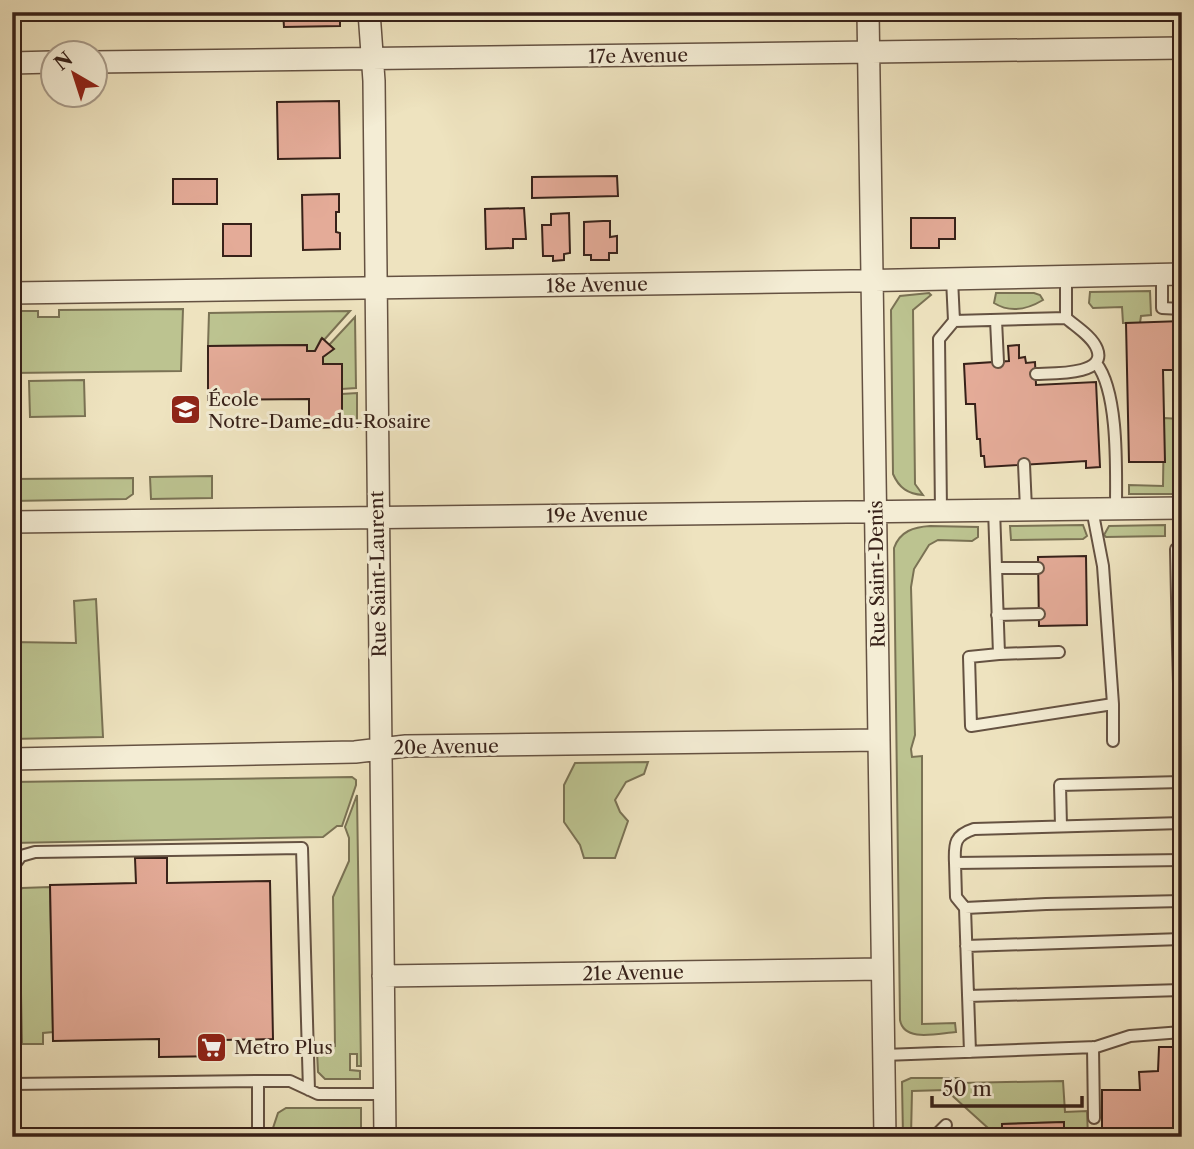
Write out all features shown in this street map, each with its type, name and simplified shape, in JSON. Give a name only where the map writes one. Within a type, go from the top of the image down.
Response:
[{"type":"street","name":"Rue Saint-Laurent","points":[[369,12],[376,287],[385,1137]]},
{"type":"street","name":"Rue Saint-Denis","points":[[868,12],[885,1137]]},
{"type":"street","name":"17e Avenue","points":[[108,62],[1182,48]]},
{"type":"street","points":[[12,63],[38,62]]},
{"type":"street","name":"18e Avenue","points":[[12,293],[1172,274]]},
{"type":"street","name":"19e Avenue","points":[[12,522],[1182,508]]},
{"type":"street","name":"20e Avenue","points":[[12,759],[355,752],[406,746],[879,740]]},
{"type":"street","name":"21e Avenue","points":[[383,976],[883,969]]},
{"type":"lane","points":[[1172,274],[1162,308],[1177,308],[1172,322]]},
{"type":"lane","points":[[1066,276],[1066,318]]},
{"type":"lane","points":[[941,510],[939,339],[954,321],[952,279]]},
{"type":"lane","points":[[954,321],[1066,318],[1097,348],[1096,363],[1090,368],[1035,374]]},
{"type":"lane","points":[[996,320],[998,362]]},
{"type":"lane","points":[[1096,363],[1104,373],[1110,396],[1116,463],[1116,508]]},
{"type":"lane","points":[[1024,464],[1026,509]]},
{"type":"lane","points":[[994,509],[999,654]]},
{"type":"lane","points":[[1092,509],[1103,566],[1113,704],[1113,741]]},
{"type":"lane","points":[[1176,549],[1182,794]]},
{"type":"lane","points":[[996,568],[1038,568]]},
{"type":"lane","points":[[997,615],[1038,614]]},
{"type":"lane","points":[[1059,652],[969,657],[971,726],[1113,704]]},
{"type":"lane","points":[[1061,826],[1060,785],[1181,782]]},
{"type":"lane","points":[[970,1052],[965,908],[956,897],[954,843],[964,832],[980,828],[1182,823]]},
{"type":"lane","points":[[12,868],[21,856],[35,852],[302,848],[309,1090]]},
{"type":"lane","points":[[955,863],[1182,860]]},
{"type":"lane","points":[[965,908],[1182,901]]},
{"type":"lane","points":[[966,946],[1182,939]]},
{"type":"lane","points":[[968,996],[1182,990]]},
{"type":"lane","points":[[884,1055],[1093,1048],[1130,1036],[1182,1032]]},
{"type":"lane","points":[[1093,1048],[1094,1118]]},
{"type":"lane","points":[[258,1081],[258,1137]]},
{"type":"lane","points":[[12,1084],[290,1081],[318,1094],[384,1094]]},
{"type":"lane","points":[[934,1137],[946,1125]]},
{"type":"green space","points":[[1150,291],[1151,315],[1141,316],[1140,323],[1123,323],[1122,307],[1093,308],[1089,303],[1090,292]]},
{"type":"green space","points":[[996,293],[1034,293],[1040,295],[1043,300],[1025,308],[1006,308],[994,303]]},
{"type":"green space","points":[[931,295],[913,310],[915,484],[923,495],[905,489],[893,474],[891,310],[900,296]]},
{"type":"green space","points":[[183,309],[181,371],[12,373],[12,311],[38,311],[38,317],[59,317],[59,310]]},
{"type":"green space","points":[[350,311],[324,340],[321,339],[315,351],[307,351],[306,345],[208,346],[209,313]]},
{"type":"green space","points":[[355,317],[356,388],[342,389],[342,364],[323,364],[323,357],[333,349],[329,345]]},
{"type":"green space","points":[[84,380],[85,416],[30,417],[29,381]]},
{"type":"green space","points":[[357,393],[357,427],[342,427],[342,394]]},
{"type":"green space","points":[[1164,418],[1180,419],[1182,494],[1129,494],[1129,485],[1163,486]]},
{"type":"green space","points":[[212,476],[212,498],[151,499],[150,477]]},
{"type":"green space","points":[[133,478],[133,494],[126,499],[12,501],[12,479]]},
{"type":"green space","points":[[1083,525],[1087,536],[1083,539],[1011,540],[1010,526]]},
{"type":"green space","points":[[1165,525],[1165,536],[1104,535],[1109,526]]},
{"type":"green space","points":[[930,526],[978,527],[978,537],[972,541],[938,540],[929,545],[914,569],[911,587],[915,735],[911,749],[912,757],[922,756],[922,1024],[955,1023],[956,1032],[923,1035],[908,1032],[900,1020],[894,548],[908,531]]},
{"type":"green space","points":[[96,599],[103,737],[12,739],[12,642],[76,643],[74,601]]},
{"type":"green space","points":[[648,762],[644,774],[626,782],[615,800],[628,821],[615,858],[584,858],[580,845],[564,822],[564,785],[575,763]]},
{"type":"green space","points":[[352,777],[356,780],[356,785],[342,826],[337,826],[323,837],[12,843],[12,782]]},
{"type":"green space","points":[[357,795],[361,1066],[357,1066],[357,1054],[350,1054],[350,1070],[360,1071],[360,1079],[325,1079],[318,1072],[317,1051],[321,1047],[335,1046],[333,897],[349,861],[349,838],[345,827]]},
{"type":"green space","points":[[50,887],[53,1032],[43,1033],[43,1044],[22,1044],[19,893],[22,888]]},
{"type":"green space","points":[[911,1078],[959,1078],[960,1083],[1063,1081],[1065,1112],[1087,1111],[1088,1137],[1064,1137],[1063,1122],[1002,1124],[1002,1128],[988,1128],[946,1090],[912,1091],[911,1137],[903,1137],[902,1082]]},
{"type":"green space","points":[[286,1108],[361,1108],[361,1137],[270,1137],[278,1113]]},
{"type":"building","points":[[283,12],[340,12],[340,26],[284,27]]},
{"type":"building","points":[[339,101],[340,158],[278,159],[277,102]]},
{"type":"building","points":[[617,176],[618,196],[532,198],[532,177]]},
{"type":"building","points":[[173,179],[217,179],[217,204],[173,204]]},
{"type":"building","points":[[339,194],[336,232],[340,233],[340,249],[303,250],[302,195]]},
{"type":"building","points":[[524,208],[526,239],[513,239],[513,248],[486,249],[485,209]]},
{"type":"building","points":[[569,213],[570,253],[564,254],[564,260],[553,261],[553,256],[543,256],[542,225],[551,225],[551,214]]},
{"type":"building","points":[[911,218],[955,218],[955,239],[939,239],[939,248],[911,248]]},
{"type":"building","points":[[610,221],[610,237],[617,236],[617,253],[609,253],[609,260],[591,260],[591,255],[584,255],[584,222]]},
{"type":"building","points":[[223,224],[251,224],[251,256],[223,256]]},
{"type":"building","points":[[1182,321],[1182,370],[1163,370],[1165,462],[1129,462],[1126,323]]},
{"type":"building","points":[[322,338],[334,349],[323,357],[323,364],[342,364],[342,427],[309,428],[309,399],[208,400],[208,346],[307,345],[307,351],[315,351]]},
{"type":"building","points":[[1019,345],[1019,358],[1025,357],[1026,363],[1035,362],[1036,385],[1096,382],[1100,467],[1086,468],[1086,461],[985,467],[980,439],[977,439],[975,404],[966,404],[964,364],[1009,361],[1008,346]]},
{"type":"building","points":[[1086,556],[1087,625],[1039,626],[1038,557]]},
{"type":"building","points":[[135,858],[167,858],[167,883],[270,881],[273,1039],[223,1040],[223,1056],[159,1057],[159,1039],[53,1041],[50,885],[136,883]]},
{"type":"building","points":[[1159,1047],[1182,1047],[1182,1137],[1102,1137],[1102,1090],[1140,1090],[1139,1072],[1158,1071]]},
{"type":"building","points":[[1064,1122],[1064,1137],[1002,1137],[1002,1124]]},
{"type":"place","name":"École Notre-Dame-du-Rosaire","points":[[185,410]]},
{"type":"place","name":"Metro Plus","points":[[211,1047]]}]
